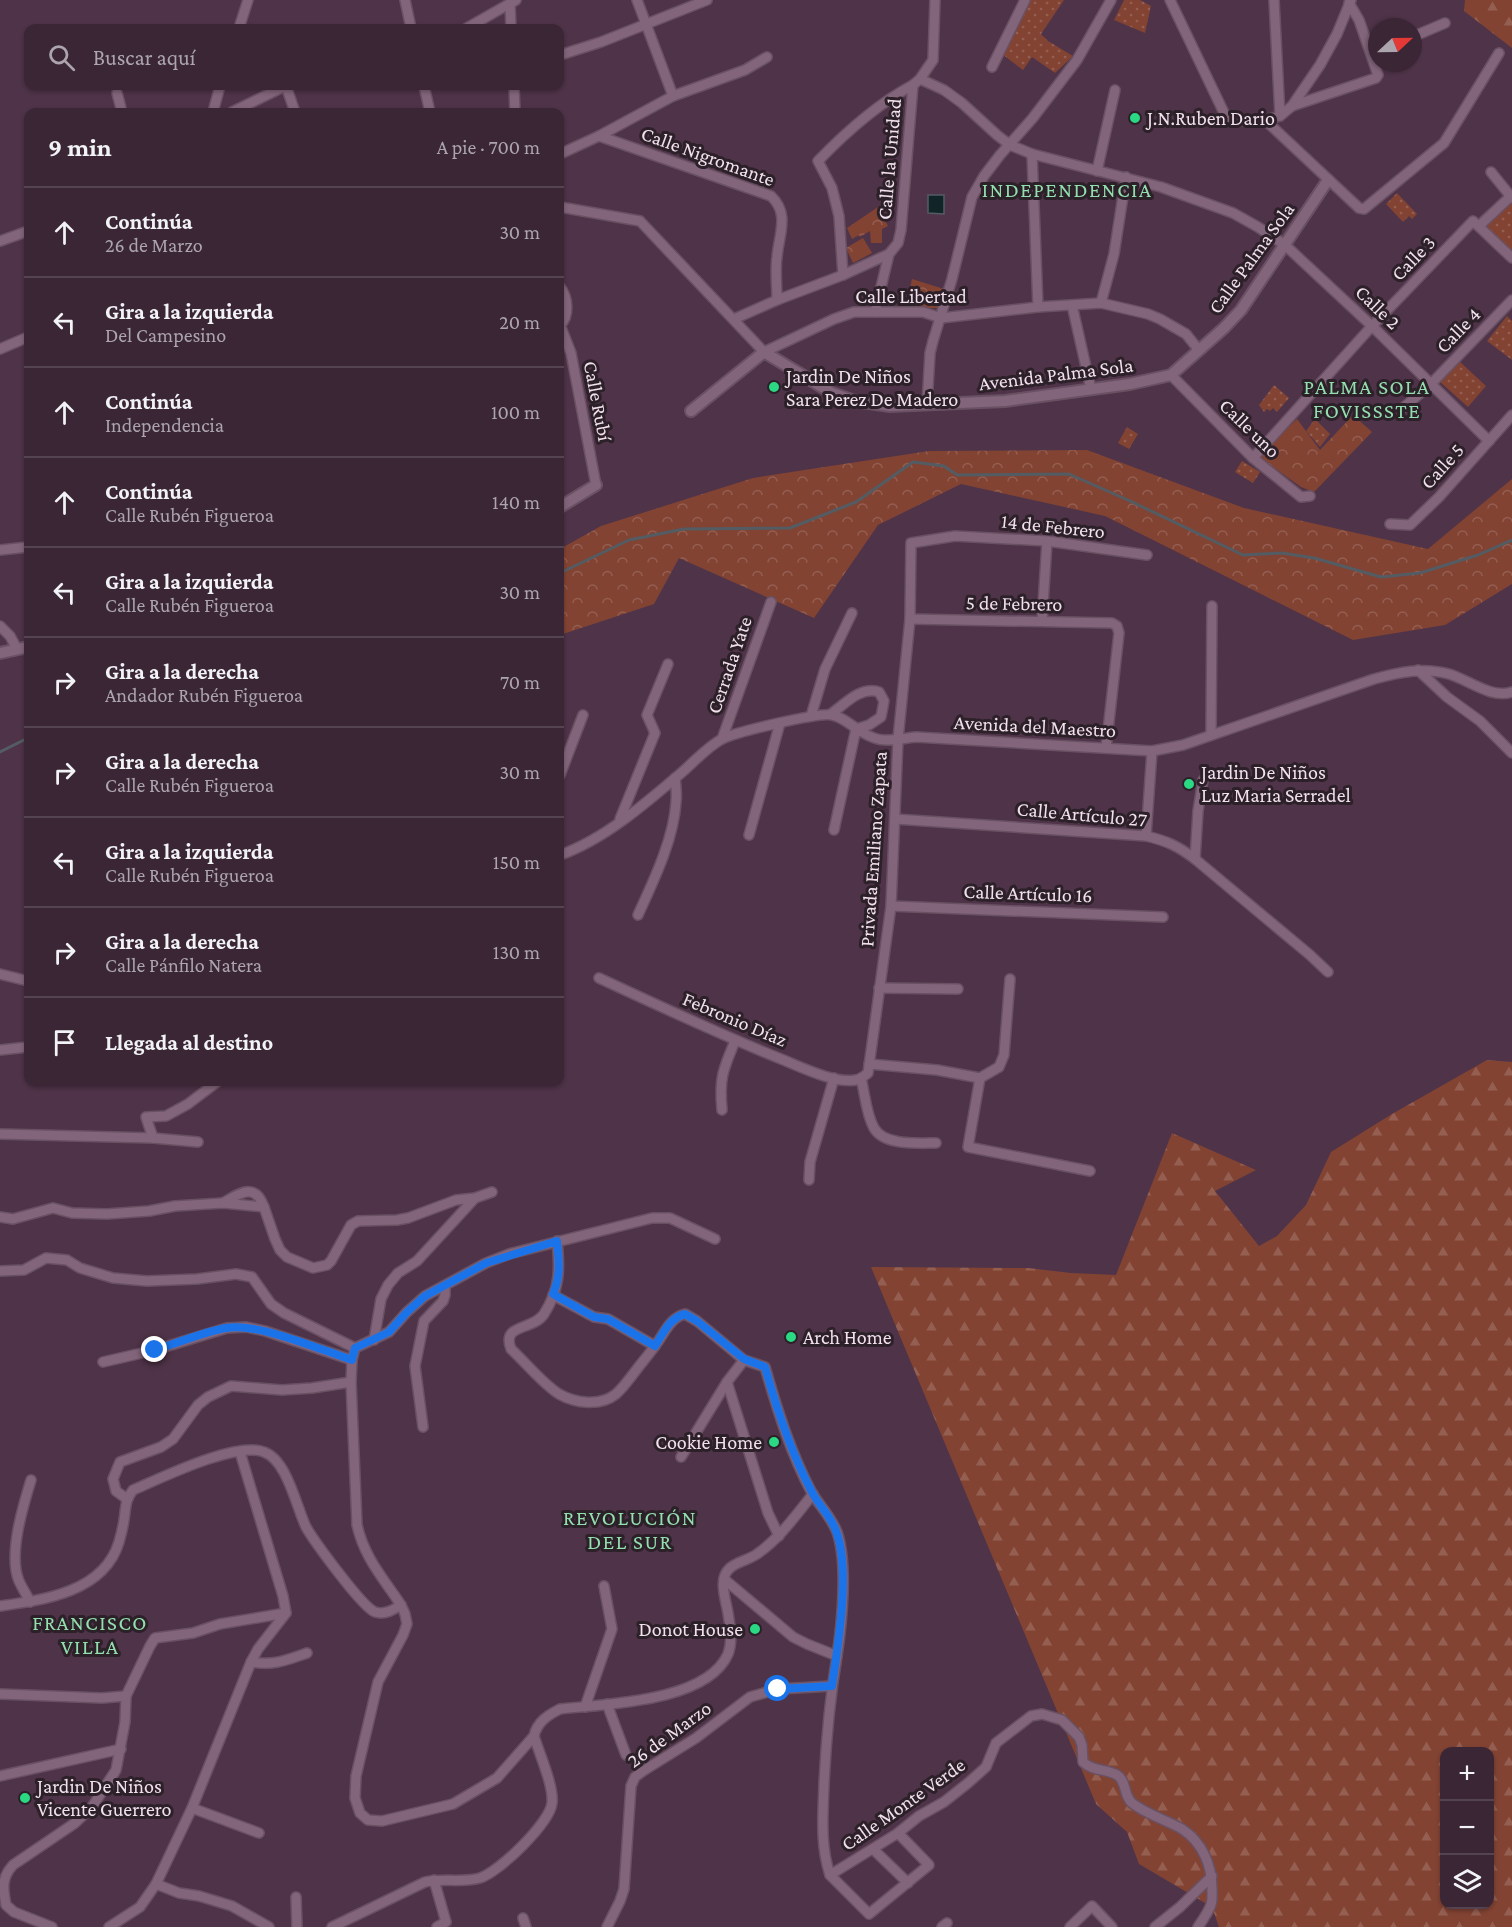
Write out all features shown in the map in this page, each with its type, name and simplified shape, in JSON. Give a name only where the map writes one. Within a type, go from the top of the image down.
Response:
[{"type":"street","points":[[240,24],[248,0]]},
{"type":"street","points":[[405,0],[410,24]]},
{"type":"street","points":[[637,0],[673,96]]},
{"type":"street","points":[[564,54],[601,42],[707,0]]},
{"type":"street","name":"Calle la Unidad","points":[[874,312],[889,254],[898,243],[901,230],[917,82],[933,60],[935,0]]},
{"type":"street","points":[[992,68],[1025,0]]},
{"type":"street","points":[[927,405],[930,353],[972,197],[984,176],[1077,60],[1110,0]]},
{"type":"street","points":[[1170,0],[1226,117],[1234,121],[1264,120],[1280,116],[1292,106],[1326,55],[1350,2]]},
{"type":"street","points":[[1274,0],[1280,116]]},
{"type":"street","points":[[474,24],[513,2]]},
{"type":"street","points":[[511,24],[513,2]]},
{"type":"street","points":[[1350,2],[1368,39]]},
{"type":"street","points":[[1422,33],[1445,23]]},
{"type":"street","points":[[1264,120],[1359,208],[1364,209],[1444,143],[1499,53]]},
{"type":"street","points":[[564,152],[673,96],[745,70],[766,57]]},
{"type":"street","points":[[1292,106],[1376,78],[1377,72]]},
{"type":"street","points":[[843,275],[839,216],[831,188],[818,161],[868,114],[917,82],[944,90],[1010,145]]},
{"type":"street","points":[[214,108],[219,90]]},
{"type":"street","points":[[240,108],[278,90]]},
{"type":"street","points":[[287,90],[294,108]]},
{"type":"street","points":[[425,90],[429,108]]},
{"type":"street","points":[[514,90],[515,108]]},
{"type":"street","points":[[1097,171],[1115,90]]},
{"type":"street","points":[[117,93],[121,108]]},
{"type":"street","name":"Calle Nigromante","points":[[599,136],[771,196],[778,202],[782,214],[782,227],[777,258],[777,300]]},
{"type":"street","name":"Calle 2","points":[[1010,145],[1032,154],[1161,187],[1233,213],[1285,245],[1372,326],[1489,441]]},
{"type":"street","points":[[1032,154],[1038,307]]},
{"type":"street","points":[[1491,172],[1511,197]]},
{"type":"street","points":[[1101,303],[1114,254],[1126,177]]},
{"type":"street","name":"Calle Palma Sola","points":[[1171,375],[1241,310],[1328,180]]},
{"type":"street","name":"Calle 3","points":[[1252,458],[1372,326],[1473,221],[1479,226],[1511,197]]},
{"type":"street","points":[[564,208],[640,221],[769,355],[691,411]]},
{"type":"street","points":[[1479,226],[1512,258]]},
{"type":"street","points":[[0,242],[24,233]]},
{"type":"street","points":[[734,319],[889,254]]},
{"type":"street","name":"Calle Rubí","points":[[564,294],[567,312],[564,321]]},
{"type":"street","name":"Calle 4","points":[[1403,408],[1431,384],[1512,300]]},
{"type":"street","name":"Calle Libertad","points":[[769,355],[834,319],[854,312],[924,312],[941,318],[1038,307],[1101,303],[1160,319],[1186,334],[1198,349]]},
{"type":"street","points":[[1072,305],[1091,389]]},
{"type":"street","name":"Calle Rubí","points":[[564,335],[571,353],[596,485]]},
{"type":"street","points":[[0,350],[24,339]]},
{"type":"street","name":"Avenida Palma Sola","points":[[769,355],[832,393],[855,401],[890,406],[1005,401],[1141,382],[1171,375]]},
{"type":"street","name":"Calle uno","points":[[1171,375],[1252,458],[1300,496],[1310,496]]},
{"type":"street","name":"Calle 5","points":[[1390,525],[1410,525],[1439,497],[1512,415]]},
{"type":"street","points":[[564,505],[596,485]]},
{"type":"street","name":"14 de Febrero","points":[[910,619],[911,543],[955,536],[1047,541],[1147,555]]},
{"type":"street","points":[[1042,621],[1047,541]]},
{"type":"street","points":[[0,550],[24,547]]},
{"type":"street","name":"Cerrada Yate","points":[[722,739],[771,602]]},
{"type":"street","points":[[1211,735],[1212,606]]},
{"type":"street","points":[[810,717],[825,669],[852,613]]},
{"type":"street","name":"5 de Febrero","points":[[910,619],[1112,623],[1117,626],[1119,633],[1106,748]]},
{"type":"street","name":"Privada Emiliano Zapata","points":[[861,1078],[868,1073],[891,906],[898,739],[910,619]]},
{"type":"street","points":[[0,626],[23,648]]},
{"type":"street","points":[[0,653],[23,648]]},
{"type":"street","points":[[619,822],[656,733],[647,715],[668,664]]},
{"type":"street","points":[[1418,670],[1447,697],[1480,721],[1512,753]]},
{"type":"street","name":"Avenida del Maestro","points":[[831,714],[845,719],[856,729],[875,740],[916,737],[1152,751],[1183,745],[1397,673],[1418,670],[1451,674],[1495,693],[1505,695],[1512,692]]},
{"type":"street","points":[[564,854],[602,835],[722,739],[780,723],[831,714],[860,692],[871,689],[879,692],[884,701],[881,717],[869,725],[856,729],[834,830]]},
{"type":"street","points":[[564,765],[583,715]]},
{"type":"street","points":[[749,835],[780,723]]},
{"type":"street","points":[[1146,836],[1152,751]]},
{"type":"street","points":[[638,915],[658,869],[673,824],[676,803],[675,778]]},
{"type":"street","points":[[1195,859],[1198,811],[1203,780]]},
{"type":"street","name":"Calle Artículo 27","points":[[895,819],[1146,836],[1163,840],[1180,847],[1328,972]]},
{"type":"street","name":"Calle Artículo 16","points":[[891,906],[1163,917]]},
{"type":"street","points":[[0,974],[24,980]]},
{"type":"street","name":"Febronio Díaz","points":[[599,978],[735,1041],[808,1070],[834,1078],[855,1080],[861,1078]]},
{"type":"street","points":[[869,1064],[937,1070],[980,1078],[999,1067],[1004,1055],[1010,979]]},
{"type":"street","points":[[879,988],[958,989]]},
{"type":"street","points":[[722,1110],[720,1087],[722,1072],[735,1041]]},
{"type":"street","points":[[0,1050],[24,1047]]},
{"type":"street","points":[[809,1180],[810,1162],[834,1078]]},
{"type":"street","points":[[861,1078],[872,1123],[878,1134],[906,1144],[936,1143]]},
{"type":"street","points":[[980,1078],[968,1147],[1090,1171]]},
{"type":"street","points":[[153,1138],[146,1117],[166,1116],[188,1104],[212,1086]]},
{"type":"street","points":[[0,1134],[153,1138],[198,1142]]},
{"type":"street","points":[[223,1203],[242,1191],[255,1192],[261,1198],[280,1250],[287,1257],[313,1268],[327,1265],[331,1261],[351,1225],[358,1221],[408,1218],[456,1200],[475,1198],[492,1192]]},
{"type":"street","points":[[374,1340],[381,1299],[388,1285],[398,1273],[417,1261],[475,1198]]},
{"type":"street","points":[[0,1217],[13,1219],[53,1208],[72,1213],[107,1214],[223,1203],[264,1208]]},
{"type":"street","points":[[0,1271],[24,1270],[46,1258],[67,1260],[80,1268],[113,1278],[147,1281],[197,1279],[236,1274],[252,1277],[271,1304],[284,1313],[355,1348],[389,1332],[425,1296],[486,1263],[557,1241],[652,1218],[670,1218],[715,1239]]},
{"type":"street","points":[[557,1241],[559,1274],[543,1315],[536,1322],[515,1330],[509,1335],[508,1341],[511,1349],[557,1393],[574,1401],[588,1402],[602,1401],[614,1396],[655,1346],[671,1321],[685,1314],[744,1359],[765,1367],[794,1454],[813,1494],[837,1532],[841,1558],[841,1607],[837,1656],[793,1637],[724,1580]]},
{"type":"street","points":[[423,1427],[415,1366],[424,1321],[443,1301],[445,1286]]},
{"type":"street","points":[[553,1294],[594,1317],[608,1319],[655,1346]]},
{"type":"street","points":[[103,1362],[155,1350],[227,1328],[265,1331],[352,1360]]},
{"type":"street","points":[[355,1348],[351,1382],[357,1524],[360,1542],[401,1605],[407,1624],[378,1682],[356,1776],[355,1798],[360,1813],[369,1820],[382,1821],[453,1804],[497,1778],[534,1736],[539,1723],[560,1709],[645,1700],[672,1693],[705,1679],[715,1672],[729,1652],[731,1639],[724,1580],[729,1569],[756,1555],[779,1536],[813,1494]]},
{"type":"street","points":[[681,1457],[744,1359]]},
{"type":"street","points":[[127,1499],[116,1491],[113,1479],[120,1462],[161,1447],[173,1439],[198,1405],[220,1391],[231,1386],[282,1390],[312,1389],[351,1382]]},
{"type":"street","points":[[727,1383],[768,1513],[779,1536]]},
{"type":"street","points":[[0,1606],[30,1602],[66,1593],[108,1566],[118,1544],[127,1499],[133,1490],[219,1455],[257,1450],[266,1452],[282,1468],[306,1527],[335,1568],[368,1608],[386,1613],[401,1605]]},
{"type":"street","points":[[109,1927],[140,1907],[156,1884],[192,1808],[251,1662],[258,1649],[286,1613],[240,1452]]},
{"type":"street","points":[[30,1602],[19,1582],[16,1558],[19,1518],[32,1480]]},
{"type":"street","points":[[585,1707],[612,1629],[604,1586]]},
{"type":"street","points":[[52,1927],[14,1912],[6,1905],[3,1882],[6,1873],[13,1865],[75,1822],[92,1807],[116,1770],[121,1749],[126,1696],[155,1638],[193,1633],[220,1624],[286,1613]]},
{"type":"street","points":[[251,1662],[266,1665],[279,1663],[307,1653]]},
{"type":"street","name":"Calle Monte Verde","points":[[837,1656],[832,1686],[822,1831],[825,1859],[830,1875],[869,1914],[908,1883]]},
{"type":"street","name":"26 de Marzo","points":[[607,1927],[624,1889],[628,1801],[635,1777],[696,1738],[750,1697],[778,1689],[832,1686]]},
{"type":"street","points":[[0,1694],[102,1698],[126,1696]]},
{"type":"street","points":[[607,1704],[626,1755]]},
{"type":"street","name":"Calle Monte Verde","points":[[830,1875],[944,1802],[986,1767],[996,1743],[1031,1716],[1042,1714],[1062,1720],[1073,1730],[1082,1745],[1083,1762],[1090,1768],[1114,1773],[1120,1777],[1133,1804],[1196,1839],[1204,1852],[1212,1876]]},
{"type":"street","points":[[332,1927],[425,1882],[469,1881],[494,1871],[509,1859],[549,1815],[552,1803],[551,1791],[534,1736]]},
{"type":"street","points":[[0,1776],[121,1749]]},
{"type":"street","points":[[192,1808],[259,1833]]},
{"type":"street","points":[[873,1849],[908,1883],[929,1865],[898,1833]]},
{"type":"street","points":[[1155,1927],[1212,1876]]},
{"type":"street","points":[[1198,1927],[1210,1908],[1212,1876]]},
{"type":"street","points":[[434,1880],[446,1922],[437,1927]]},
{"type":"street","points":[[156,1884],[179,1893],[199,1896],[232,1906],[270,1927]]},
{"type":"street","points":[[297,1897],[297,1927]]},
{"type":"street","points":[[1071,1927],[1092,1906],[1112,1927]]},
{"type":"green space","points":[[1030,0],[1064,0],[1041,34],[1048,41],[1073,56],[1055,73],[1032,57],[1023,70],[1002,54]]},
{"type":"green space","points":[[1124,0],[1140,0],[1151,6],[1145,33],[1114,20]]},
{"type":"green space","points":[[1465,0],[1512,0],[1512,48],[1464,11]]},
{"type":"green space","points":[[1397,193],[1417,214],[1412,219],[1409,216],[1403,222],[1386,204]]},
{"type":"green space","points":[[887,201],[890,209],[882,214],[888,226],[882,229],[882,243],[871,243],[870,231],[852,239],[847,228]]},
{"type":"green space","points":[[1512,201],[1512,256],[1483,226]]},
{"type":"green space","points":[[863,238],[872,253],[853,263],[846,248]]},
{"type":"green space","points":[[912,279],[944,289],[939,308],[906,308]]},
{"type":"green space","points":[[1507,316],[1512,321],[1512,360],[1487,341]]},
{"type":"green space","points":[[1459,361],[1486,386],[1468,407],[1439,381]]},
{"type":"green space","points":[[1274,385],[1289,398],[1277,412],[1273,408],[1264,412],[1259,405]]},
{"type":"green space","points":[[1353,415],[1372,432],[1314,492],[1301,487],[1258,456],[1297,419],[1320,450]]},
{"type":"green space","points":[[1315,419],[1330,434],[1320,447],[1306,431]]},
{"type":"green space","points":[[1127,427],[1138,434],[1129,449],[1118,443]]},
{"type":"green space","points":[[1087,450],[1244,508],[1428,549],[1512,479],[1512,584],[1445,625],[1353,640],[1105,516],[961,484],[878,525],[814,618],[679,558],[654,604],[564,634],[564,547],[601,526],[753,478],[929,451]]},
{"type":"green space","points":[[1242,461],[1260,472],[1253,483],[1235,472]]},
{"type":"green space","points":[[1487,1060],[1512,1062],[1512,1927],[1219,1927],[1212,1907],[1139,1864],[1127,1832],[1096,1804],[871,1267],[1028,1268],[1116,1275],[1172,1133],[1256,1170],[1215,1191],[1259,1246],[1277,1236],[1306,1205],[1331,1152]]},
{"type":"shaded area","points":[[928,195],[944,195],[944,214],[928,213]]},
{"type":"waterway","points":[[564,571],[629,540],[684,529],[790,528],[856,502],[913,462],[944,466],[957,475],[1069,474],[1243,555],[1282,553],[1314,558],[1381,577],[1420,573],[1478,555],[1512,540]]},
{"type":"waterway","points":[[0,752],[24,740]]},
{"type":"place","name":"J.N.Ruben Dario","points":[[1135,118]]},
{"type":"place","name":"Jardin De Niños Sara Perez De Madero","points":[[774,387]]},
{"type":"place","name":"Jardin De Niños Luz Maria Serradel","points":[[1189,784]]},
{"type":"place","name":"Arch Home","points":[[791,1337]]},
{"type":"place","name":"Cookie Home","points":[[774,1442]]},
{"type":"place","name":"Donot House","points":[[755,1629]]},
{"type":"place","name":"Jardin De Niños Vicente Guerrero","points":[[25,1798]]},
{"type":"district","name":"INDEPENDENCIA","points":[[1067,190]]},
{"type":"district","name":"PALMA SOLA FOVISSSTE","points":[[1367,399]]},
{"type":"district","name":"REVOLUCIÓN DEL SUR","points":[[630,1530]]},
{"type":"district","name":"FRANCISCO VILLA","points":[[90,1635]]},
{"type":"route","points":[[155,1350],[227,1328],[246,1328],[265,1331],[352,1360],[355,1348],[389,1332],[425,1296],[486,1263],[557,1241],[560,1267],[553,1294],[594,1317],[608,1319],[655,1346],[671,1321],[685,1314],[744,1359],[765,1367],[794,1454],[813,1494],[837,1532],[841,1558],[840,1637],[832,1686],[778,1689]]}]
